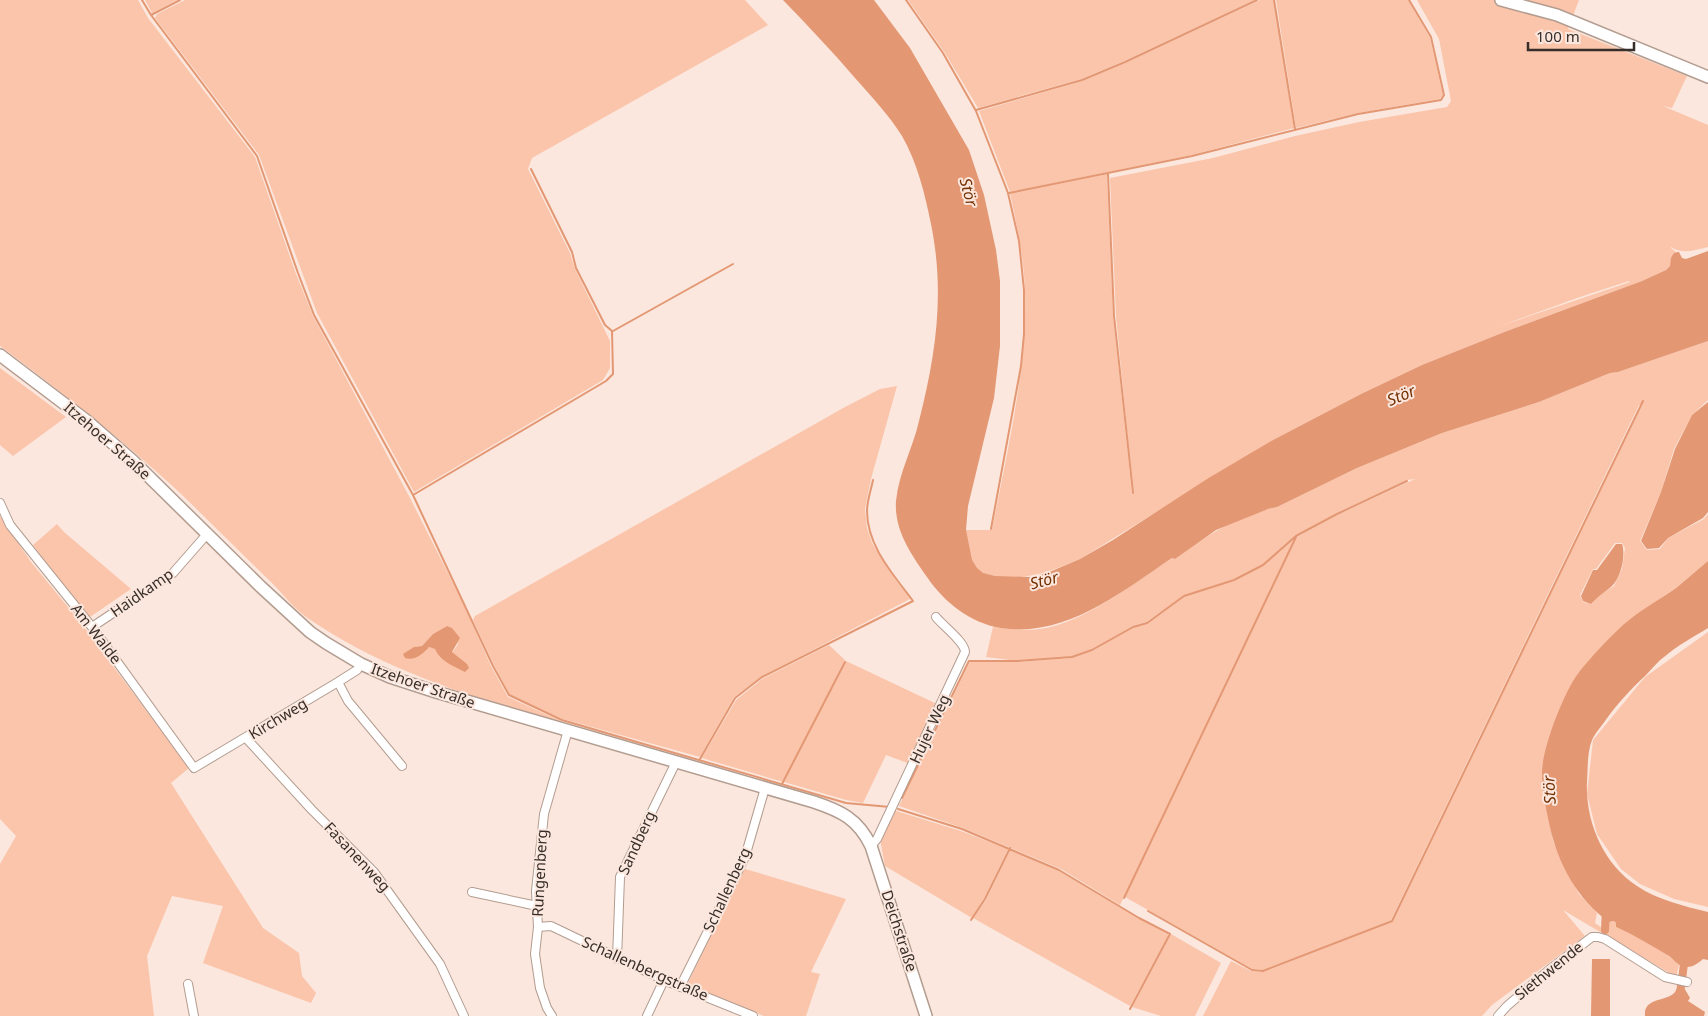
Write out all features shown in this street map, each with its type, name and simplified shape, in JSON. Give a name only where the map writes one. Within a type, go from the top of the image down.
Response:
[{"type":"street","points":[[1502,0],[1557,15],[1708,77]]},
{"type":"street","name":"Itzehoer Straße","points":[[0,355],[87,421],[127,455],[289,614],[326,643],[362,664],[390,677],[436,692],[831,808],[857,823],[871,846]]},
{"type":"street","name":"Am Walde","points":[[0,503],[10,525],[92,628],[192,765]]},
{"type":"street","name":"Haidkamp","points":[[92,628],[174,573],[208,533]]},
{"type":"street","name":"Hujer Weg","points":[[871,846],[877,840],[965,652],[962,644],[936,617]]},
{"type":"street","name":"Kirchweg","points":[[192,765],[194,768],[246,738],[357,670],[362,664]]},
{"type":"street","points":[[338,682],[348,701],[402,766]]},
{"type":"street","name":"Rungenberg","points":[[552,1016],[540,988],[535,954],[538,927],[536,891],[544,814],[568,730]]},
{"type":"street","name":"Fasanenweg","points":[[246,738],[312,810],[374,872],[440,964],[464,1016]]},
{"type":"street","name":"Sandberg","points":[[617,959],[620,877],[676,762]]},
{"type":"street","name":"Schallenberg","points":[[680,987],[745,857],[765,788]]},
{"type":"street","name":"Deichstraße","points":[[871,846],[926,1016]]},
{"type":"street","points":[[472,892],[537,906]]},
{"type":"street","name":"Schallenbergstraße","points":[[538,927],[551,926],[664,980],[753,1016]]},
{"type":"street","name":"Siethwende","points":[[1498,1016],[1549,970],[1587,940],[1598,937],[1605,939],[1665,977],[1687,982]]},
{"type":"street","points":[[647,1016],[664,980]]},
{"type":"street","points":[[188,984],[194,1016]]},
{"type":"shaded area","points":[[0,0],[138,0],[148,18],[255,157],[296,274],[313,316],[410,498],[461,599],[491,666],[508,697],[561,721],[560,724],[430,681],[369,654],[309,619],[294,607],[271,582],[158,473],[92,417],[0,346]],"holes":[[[447,626],[452,628],[458,644],[452,653],[429,647],[423,651],[414,647],[422,646],[433,634]]]},
{"type":"shaded area","points":[[145,0],[177,0],[152,13]]},
{"type":"shaded area","points":[[185,0],[745,0],[768,25],[532,158],[528,169],[570,253],[575,269],[610,341],[610,368],[603,380],[414,492],[317,313],[259,155],[155,18],[157,14]]},
{"type":"shaded area","points":[[908,0],[1255,0],[1081,79],[978,108],[945,53]]},
{"type":"shaded area","points":[[1260,0],[1274,1],[1294,128],[1192,155],[1010,192],[979,111],[1082,81]]},
{"type":"shaded area","points":[[1276,0],[1408,0],[1430,38],[1443,95],[1440,99],[1358,113],[1296,128]]},
{"type":"shaded area","points":[[1417,0],[1579,0],[1568,29],[1687,76],[1672,108],[1663,106],[1708,125],[1708,247],[1680,251],[1671,247],[1676,252],[1672,255],[1670,266],[1666,270],[1642,281],[1422,365],[1361,394],[1273,440],[1080,559],[1051,570],[1023,577],[994,576],[984,574],[978,570],[973,564],[967,545],[966,530],[992,530],[1010,441],[1023,352],[1025,322],[1024,279],[1020,242],[1010,193],[1107,174],[1113,315],[1133,494],[1116,316],[1110,178],[1213,158],[1295,136],[1359,122],[1447,107],[1451,101],[1439,39]],"holes":[[[1630,282],[1497,327],[1580,297]]]},
{"type":"shaded area","points":[[1708,341],[1708,400],[1692,415],[1674,449],[1661,492],[1640,541],[1647,550],[1660,549],[1668,538],[1704,519],[1708,514],[1708,561],[1677,587],[1625,624],[1578,673],[1567,694],[1549,741],[1542,769],[1553,841],[1565,869],[1579,894],[1597,913],[1595,923],[1607,931],[1609,922],[1614,921],[1616,927],[1657,948],[1679,965],[1676,977],[1563,910],[1585,936],[1492,1005],[1482,1016],[1203,1016],[1231,961],[1251,971],[1263,972],[1392,921],[1641,405],[1639,405],[1391,920],[1276,966],[1263,970],[1252,969],[1125,897],[1297,537],[1337,515],[1415,479],[1407,480],[1337,513],[1296,536],[1263,564],[1234,579],[1184,596],[1146,622],[1133,626],[1092,650],[1073,657],[1018,661],[986,657],[993,627],[1022,630],[1040,629],[1074,619],[1109,600],[1172,558],[1175,559],[1211,534],[1236,520],[1277,507],[1357,468],[1442,433],[1539,402],[1610,373],[1618,372]],"holes":[[[1615,543],[1622,543],[1625,548],[1622,569],[1614,586],[1598,596],[1591,604],[1583,602],[1580,595],[1593,569],[1596,569]]]},
{"type":"shaded area","points":[[0,368],[66,417],[13,456],[0,445]]},
{"type":"shaded area","points":[[897,386],[871,479],[865,509],[867,528],[872,543],[910,599],[761,677],[734,697],[700,757],[563,719],[510,695],[473,620],[475,616],[845,407],[880,389]]},
{"type":"shaded area","points":[[0,516],[31,562],[81,623],[189,768],[171,783],[263,928],[299,953],[302,976],[316,993],[311,1003],[203,963],[223,906],[172,896],[147,956],[154,1016],[0,1016],[0,864],[16,836],[0,819]]},
{"type":"shaded area","points":[[57,524],[131,589],[87,619],[33,545]]},
{"type":"shaded area","points":[[1295,538],[1120,905],[1061,869],[963,828],[899,806],[970,662],[1018,662],[1072,658],[1092,651],[1133,627],[1147,623],[1184,597],[1215,585],[1234,581],[1263,565]]},
{"type":"shaded area","points":[[1708,632],[1708,907],[1674,899],[1640,884],[1621,869],[1597,834],[1587,794],[1593,740],[1645,677]]},
{"type":"shaded area","points":[[829,645],[845,660],[783,782],[702,758],[736,700],[762,679]]},
{"type":"shaded area","points":[[846,661],[939,705],[910,764],[886,755],[863,803],[784,782]]},
{"type":"shaded area","points":[[893,810],[961,831],[1008,849],[984,899],[972,918],[885,866],[880,839]]},
{"type":"shaded area","points":[[1010,850],[1059,871],[1169,935],[1130,1006],[973,918],[986,900]]},
{"type":"shaded area","points":[[742,868],[846,899],[811,972],[820,974],[806,1016],[764,1016],[687,985]]},
{"type":"shaded area","points":[[1171,934],[1221,963],[1195,1016],[1161,1016],[1132,1007]]},
{"type":"water","name":"Stör","points":[[783,0],[874,0],[910,48],[969,150],[984,195],[996,250],[1000,281],[1000,346],[994,398],[968,506],[966,530],[972,560],[983,573],[995,576],[1030,577],[1047,573],[1080,559],[1273,440],[1361,394],[1422,365],[1642,281],[1666,270],[1670,266],[1672,255],[1676,252],[1679,252],[1682,258],[1686,259],[1708,251],[1708,341],[1618,372],[1610,373],[1539,402],[1442,433],[1357,468],[1277,507],[1216,530],[1175,559],[1172,558],[1113,598],[1092,610],[1070,619],[1048,626],[1025,629],[1001,628],[979,621],[968,616],[950,603],[934,586],[915,560],[905,541],[896,512],[900,480],[925,396],[937,323],[938,299],[935,250],[929,213],[920,178],[902,136],[891,121],[838,58]]},
{"type":"water","points":[[1708,402],[1708,512],[1703,518],[1668,538],[1659,548],[1647,549],[1641,541],[1661,492],[1675,449],[1692,415]]},
{"type":"water","points":[[1616,544],[1622,544],[1623,560],[1615,582],[1591,604],[1583,601],[1581,596],[1593,570],[1597,570]]},
{"type":"water","name":"Stör","points":[[1708,561],[1708,628],[1661,659],[1619,703],[1593,737],[1589,750],[1587,781],[1589,811],[1593,826],[1606,854],[1625,877],[1654,895],[1671,902],[1708,912],[1708,960],[1703,959],[1695,965],[1687,967],[1681,966],[1669,956],[1616,927],[1614,921],[1609,922],[1598,913],[1579,892],[1564,868],[1554,841],[1544,799],[1542,771],[1546,748],[1555,720],[1567,692],[1579,672],[1623,625],[1676,588]]},
{"type":"water","points":[[447,626],[452,628],[460,638],[452,652],[467,664],[469,668],[465,672],[447,663],[435,649],[429,647],[415,658],[405,658],[403,654],[414,647],[422,646],[433,634]]},
{"type":"water","points":[[1592,959],[1610,959],[1610,1016],[1591,1016]]},
{"type":"water","points":[[1677,985],[1683,986],[1690,998],[1688,1001],[1705,1012],[1704,1016],[1645,1016],[1649,1004],[1672,995],[1676,991]]},
{"type":"waterway","points":[[142,0],[151,15],[180,0]]},
{"type":"waterway","points":[[906,0],[943,53],[976,111],[1008,193],[1019,241],[1024,290],[1024,334],[1021,366],[991,529]]},
{"type":"waterway","points":[[976,110],[1082,80],[1125,62],[1257,0]]},
{"type":"waterway","points":[[1274,0],[1295,129]]},
{"type":"waterway","points":[[1009,193],[1192,156],[1358,114],[1441,100],[1444,95],[1431,37],[1409,0]]},
{"type":"waterway","points":[[151,15],[257,156],[314,315],[413,495],[493,666],[509,695],[562,720],[846,803],[890,807]]},
{"type":"waterway","points":[[413,495],[606,381],[613,374],[612,331],[605,325],[576,268],[572,252],[531,169]]},
{"type":"waterway","points":[[1108,174],[1114,316],[1133,493]]},
{"type":"waterway","points":[[613,331],[733,264]]},
{"type":"waterway","points":[[1148,911],[1252,970],[1263,971],[1392,921],[1643,401]]},
{"type":"waterway","points":[[700,759],[735,698],[762,677],[913,601],[882,559],[871,536],[867,511],[873,480]]},
{"type":"waterway","points":[[902,798],[969,661],[1018,661],[1072,657],[1092,650],[1133,627],[1147,623],[1184,596],[1234,580],[1263,565],[1296,536],[1337,514],[1407,481]]},
{"type":"waterway","points":[[1124,898],[1296,537]]},
{"type":"waterway","points":[[782,784],[845,662]]},
{"type":"waterway","points":[[898,809],[962,829],[1059,870],[1139,918],[1170,934],[1130,1009]]},
{"type":"waterway","points":[[971,920],[985,899],[1010,848]]},
{"type":"waterway","points":[[1605,930],[1606,909]]},
{"type":"waterway","points":[[1681,987],[1685,956]]}]
